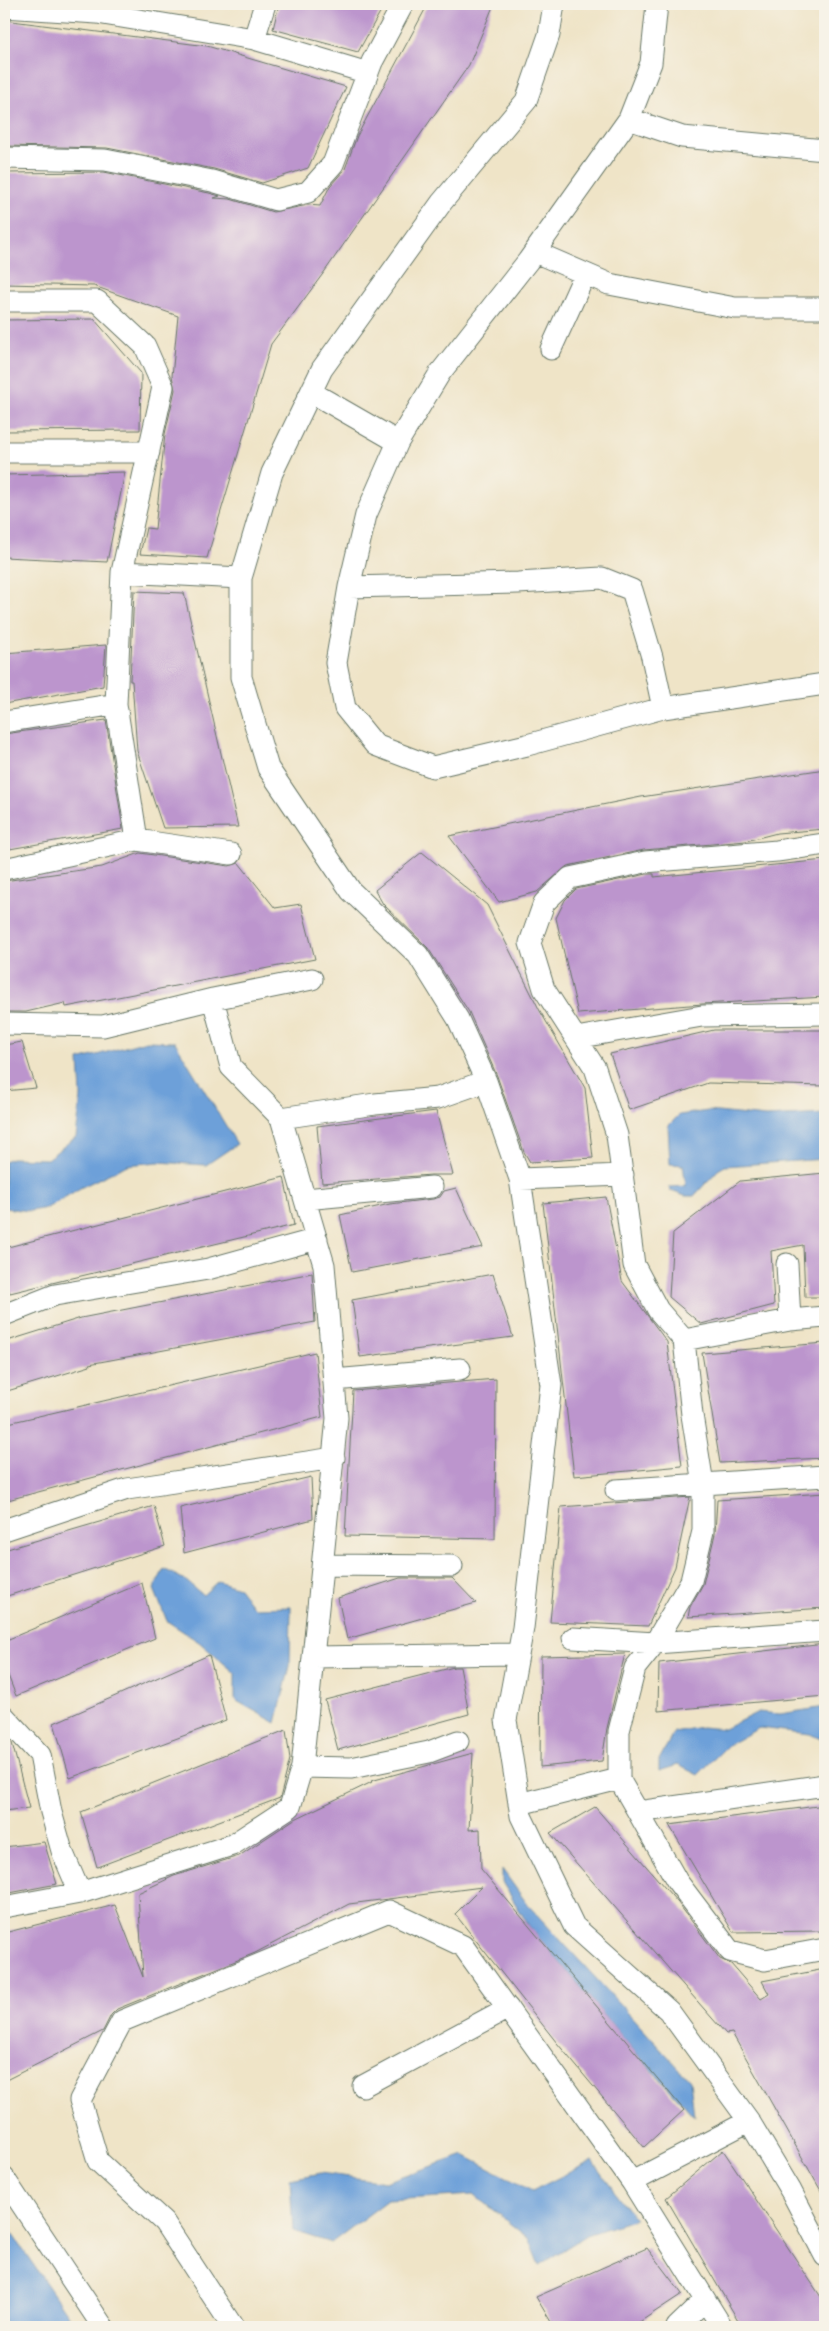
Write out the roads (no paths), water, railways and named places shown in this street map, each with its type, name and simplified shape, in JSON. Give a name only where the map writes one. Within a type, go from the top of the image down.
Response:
[{"type":"street","points":[[254,39],[266,4]]},
{"type":"street","points":[[4,158],[106,160],[212,181],[276,200],[308,192],[333,164],[368,73],[403,4]]},
{"type":"street","points":[[554,4],[549,35],[526,102],[442,202],[322,369],[272,474],[241,578],[241,677],[268,768],[351,891],[418,955],[458,1019],[486,1082],[520,1179],[551,1385],[523,1628],[506,1720],[521,1816],[574,1926],[669,2012],[749,2121],[791,2191],[825,2256]]},
{"type":"street","points":[[657,4],[651,64],[629,119],[535,252],[440,373],[398,442],[366,514],[349,587],[336,663],[346,708],[375,745],[433,766],[528,745],[663,708],[825,684]]},
{"type":"street","points":[[4,7],[97,13],[254,39],[368,73]]},
{"type":"street","points":[[629,119],[682,137],[825,150]]},
{"type":"street","points":[[535,252],[609,284],[735,308],[825,308]]},
{"type":"street","points":[[551,349],[585,274]]},
{"type":"street","points":[[4,301],[97,301],[145,346],[163,388],[122,572],[116,704],[137,840]]},
{"type":"street","points":[[311,392],[398,442]]},
{"type":"street","points":[[4,452],[149,452]]},
{"type":"street","points":[[122,572],[241,578]]},
{"type":"street","points":[[349,587],[518,583],[602,578],[632,590],[652,657],[663,708]]},
{"type":"street","points":[[4,722],[116,704]]},
{"type":"street","points":[[4,869],[137,840],[231,854]]},
{"type":"street","points":[[825,844],[777,851],[645,862],[570,878],[544,903],[530,943],[544,989],[595,1068],[617,1136],[634,1265],[658,1310],[684,1340],[692,1415],[703,1484],[703,1531],[690,1581],[655,1642],[635,1668],[619,1730],[619,1779],[677,1881],[730,1951],[765,1960],[825,1949]]},
{"type":"street","points":[[4,1024],[103,1026],[213,998],[312,979]]},
{"type":"street","points":[[4,1907],[80,1892],[232,1845],[290,1807],[302,1767],[337,1418],[324,1265],[281,1118],[231,1067],[213,998]]},
{"type":"street","points":[[576,1038],[702,1016],[825,1014]]},
{"type":"street","points":[[281,1118],[375,1104],[438,1098],[486,1082]]},
{"type":"street","points":[[520,1179],[623,1174]]},
{"type":"street","points":[[305,1199],[432,1187]]},
{"type":"street","points":[[4,1315],[55,1296],[208,1269],[317,1239]]},
{"type":"street","points":[[787,1264],[790,1320]]},
{"type":"street","points":[[684,1340],[790,1320],[825,1317]]},
{"type":"street","points":[[334,1380],[460,1369]]},
{"type":"street","points":[[4,1530],[127,1489],[334,1458]]},
{"type":"street","points":[[616,1490],[825,1476]]},
{"type":"street","points":[[323,1565],[452,1566]]},
{"type":"street","points":[[573,1638],[655,1642],[825,1631]]},
{"type":"street","points":[[314,1657],[518,1654]]},
{"type":"street","points":[[4,1716],[40,1755],[51,1812],[62,1852],[80,1892]]},
{"type":"street","points":[[302,1767],[351,1768],[429,1752],[458,1741]]},
{"type":"street","points":[[519,1804],[619,1779]]},
{"type":"street","points":[[638,1812],[825,1785]]},
{"type":"street","points":[[233,2327],[164,2222],[98,2161],[80,2100],[122,2021],[388,1911],[463,1946],[632,2182],[722,2327]]},
{"type":"street","points":[[363,2086],[508,2008]]},
{"type":"street","points":[[632,2182],[749,2121]]},
{"type":"street","points":[[4,2178],[104,2327]]},
{"type":"street","points":[[677,2327],[705,2300]]},
{"type":"water","points":[[146,1041],[175,1042],[237,1144],[206,1165],[158,1162],[127,1165],[82,1187],[47,1208],[30,1211],[4,1208],[4,1161],[12,1158],[47,1159],[76,1137],[81,1096],[79,1060]]},
{"type":"water","points":[[708,1111],[766,1117],[825,1114],[825,1159],[725,1166],[718,1170],[694,1196],[685,1196],[671,1191],[669,1187],[686,1186],[683,1165],[670,1164],[668,1126],[679,1115]]},
{"type":"water","points":[[164,1569],[185,1580],[203,1595],[218,1581],[239,1588],[254,1608],[291,1607],[290,1666],[276,1723],[235,1700],[235,1673],[199,1642],[167,1621],[154,1589]]},
{"type":"water","points":[[825,1707],[825,1741],[810,1734],[759,1728],[728,1745],[698,1775],[678,1765],[659,1771],[659,1760],[674,1732],[701,1727],[724,1729],[758,1712],[780,1714]]},
{"type":"water","points":[[502,1869],[528,1905],[690,2080],[694,2116],[635,2052],[529,1926],[502,1882]]},
{"type":"water","points":[[464,2155],[532,2191],[592,2161],[635,2219],[587,2235],[539,2265],[528,2238],[474,2195],[388,2200],[331,2243],[293,2231],[290,2179],[321,2173],[385,2182]]},
{"type":"water","points":[[4,2222],[76,2327],[4,2327]]}]
